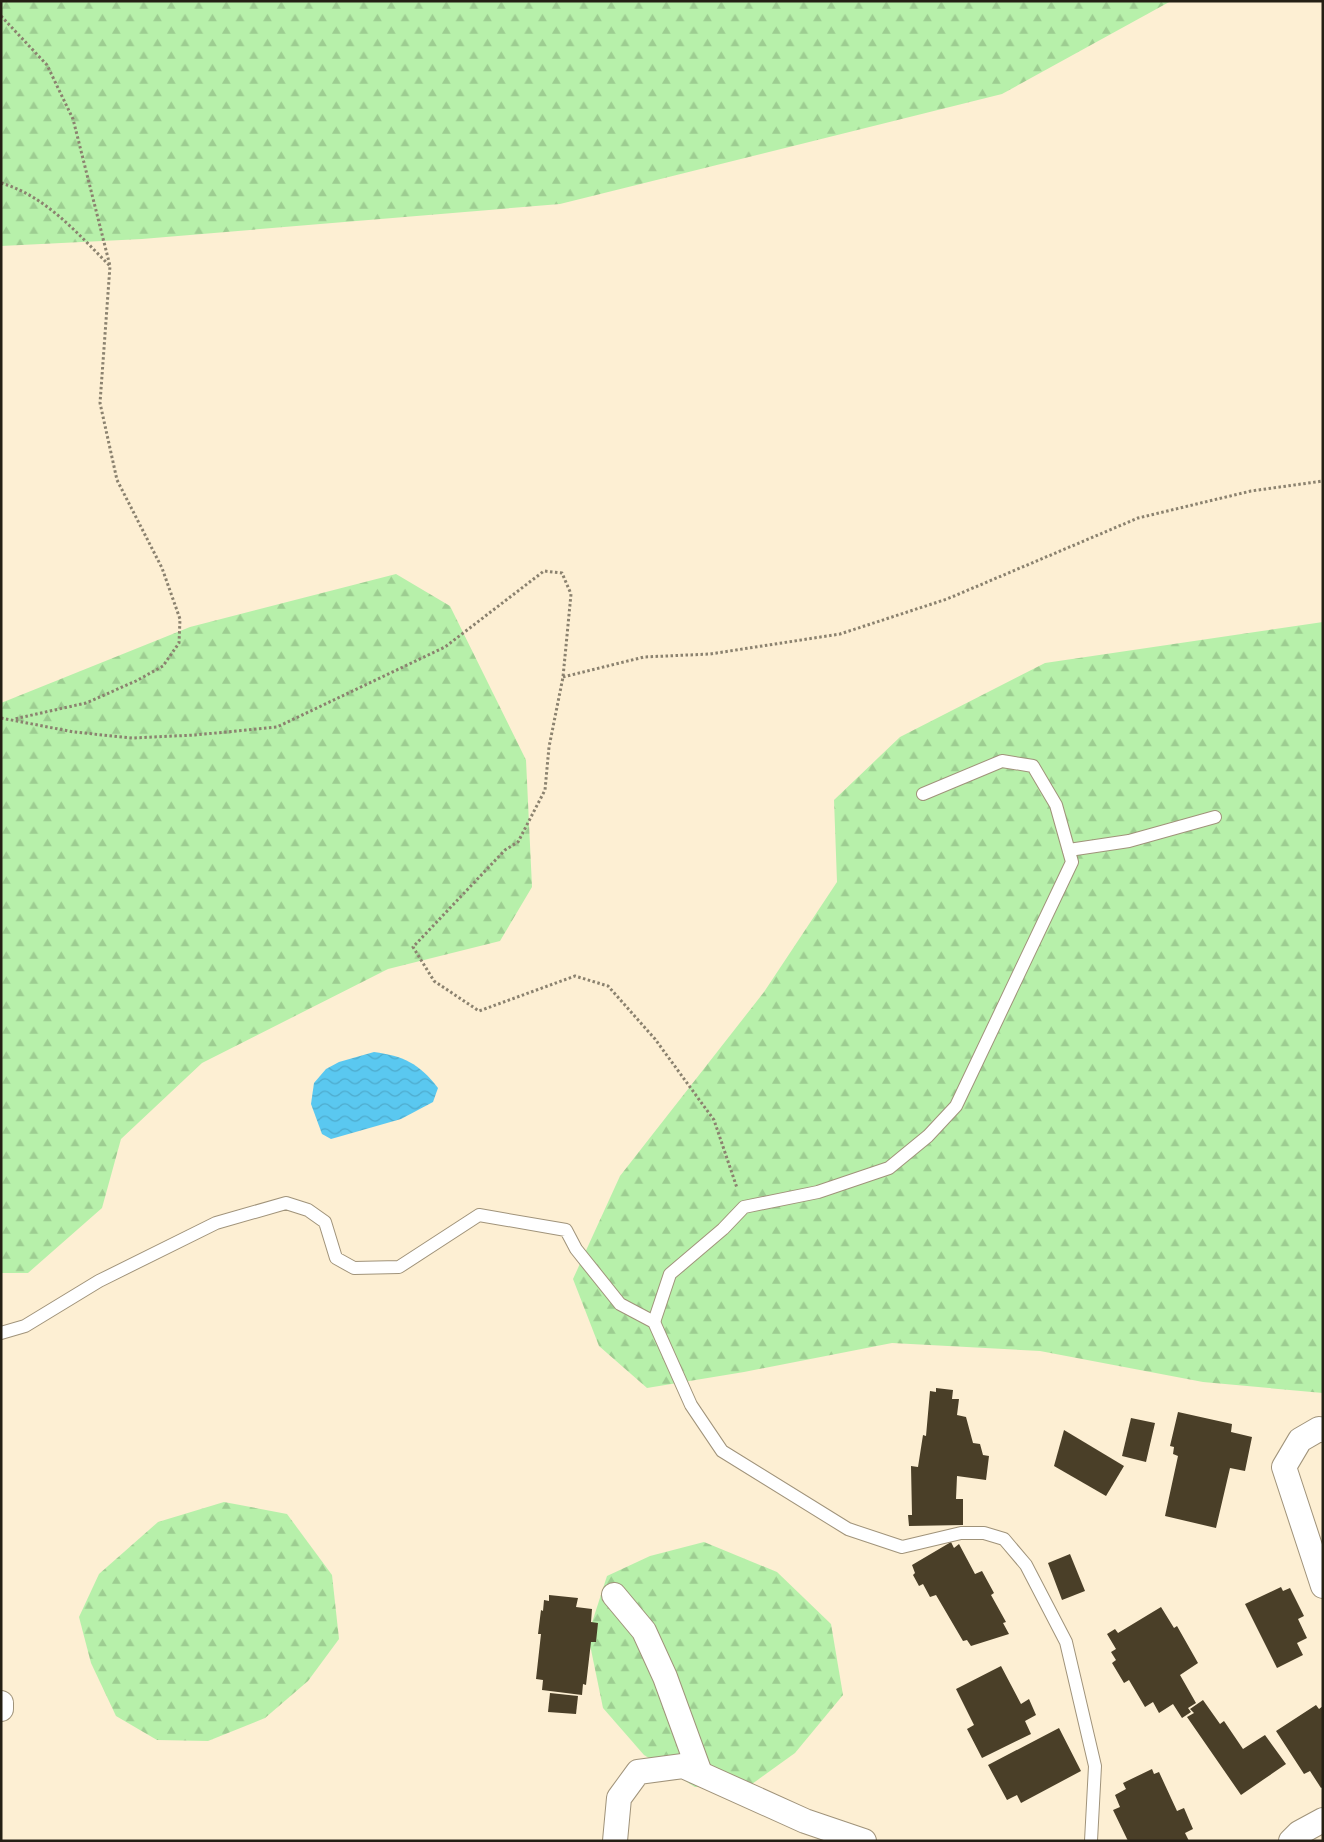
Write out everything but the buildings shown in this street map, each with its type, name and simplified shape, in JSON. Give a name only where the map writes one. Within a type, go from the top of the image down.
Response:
[{"type":"street","points":[[1323,1430],[1319,1429],[1300,1440],[1284,1467],[1323,1586]]},
{"type":"street","points":[[614,1595],[644,1630],[665,1677],[700,1773]]},
{"type":"street","points":[[1,1703],[1,1710]]},
{"type":"street","points":[[615,1841],[619,1798],[638,1772],[683,1766],[805,1821],[864,1841]]},
{"type":"street","points":[[1291,1841],[1299,1833],[1323,1820]]},
{"type":"lane","points":[[654,1322],[670,1274],[723,1229],[744,1207],[818,1192],[889,1168],[928,1136],[956,1106],[1072,862],[1056,805],[1033,766],[1002,761],[923,794]]},
{"type":"lane","points":[[1070,850],[1129,841],[1214,817]]},
{"type":"lane","points":[[1,1333],[25,1326],[99,1281],[216,1223],[286,1203],[308,1210],[325,1222],[336,1258],[354,1268],[399,1267],[479,1215],[566,1230],[576,1249],[620,1304],[654,1322],[691,1406],[722,1451],[848,1529],[902,1547],[961,1533],[984,1533],[1004,1539],[1026,1565],[1066,1642],[1095,1766],[1091,1841]]},
{"type":"path","points":[[1,16],[47,65],[73,119],[110,266],[100,403],[117,480],[162,568],[180,619],[179,643],[163,666],[136,681],[86,703],[11,720]]},
{"type":"path","points":[[1,183],[14,187],[54,211],[110,266]]},
{"type":"path","points":[[563,677],[644,657],[710,654],[840,634],[947,599],[1138,518],[1251,491],[1323,481]]},
{"type":"path","points":[[1,718],[74,732],[132,738],[195,736],[277,727],[445,647],[544,571],[562,573],[571,594],[563,677],[550,747],[545,790],[518,842],[506,850],[446,911],[413,948],[434,981],[479,1011],[575,976],[608,986],[655,1039],[714,1120],[744,1207]]},
{"type":"green space","points":[[1,1],[1171,1],[1002,94],[560,204],[142,239],[1,246]]},
{"type":"green space","points":[[396,574],[450,606],[526,760],[532,887],[500,941],[388,969],[202,1063],[121,1139],[102,1208],[28,1273],[1,1273],[1,703],[190,627]]},
{"type":"green space","points":[[1323,622],[1323,1393],[1203,1382],[1040,1351],[892,1343],[744,1372],[647,1388],[599,1346],[573,1279],[620,1176],[764,992],[837,882],[834,800],[900,737],[1045,663]]},
{"type":"green space","points":[[224,1502],[287,1514],[332,1575],[339,1639],[308,1681],[265,1718],[208,1741],[157,1740],[116,1716],[91,1663],[79,1617],[99,1574],[158,1522]]},
{"type":"green space","points":[[704,1542],[777,1572],[831,1624],[843,1695],[795,1753],[752,1784],[695,1787],[644,1755],[603,1708],[588,1635],[607,1576],[650,1556]]},
{"type":"water","points":[[374,1052],[410,1062],[424,1072],[438,1088],[433,1102],[401,1119],[331,1139],[322,1134],[311,1104],[314,1083],[326,1069],[339,1062]]}]
